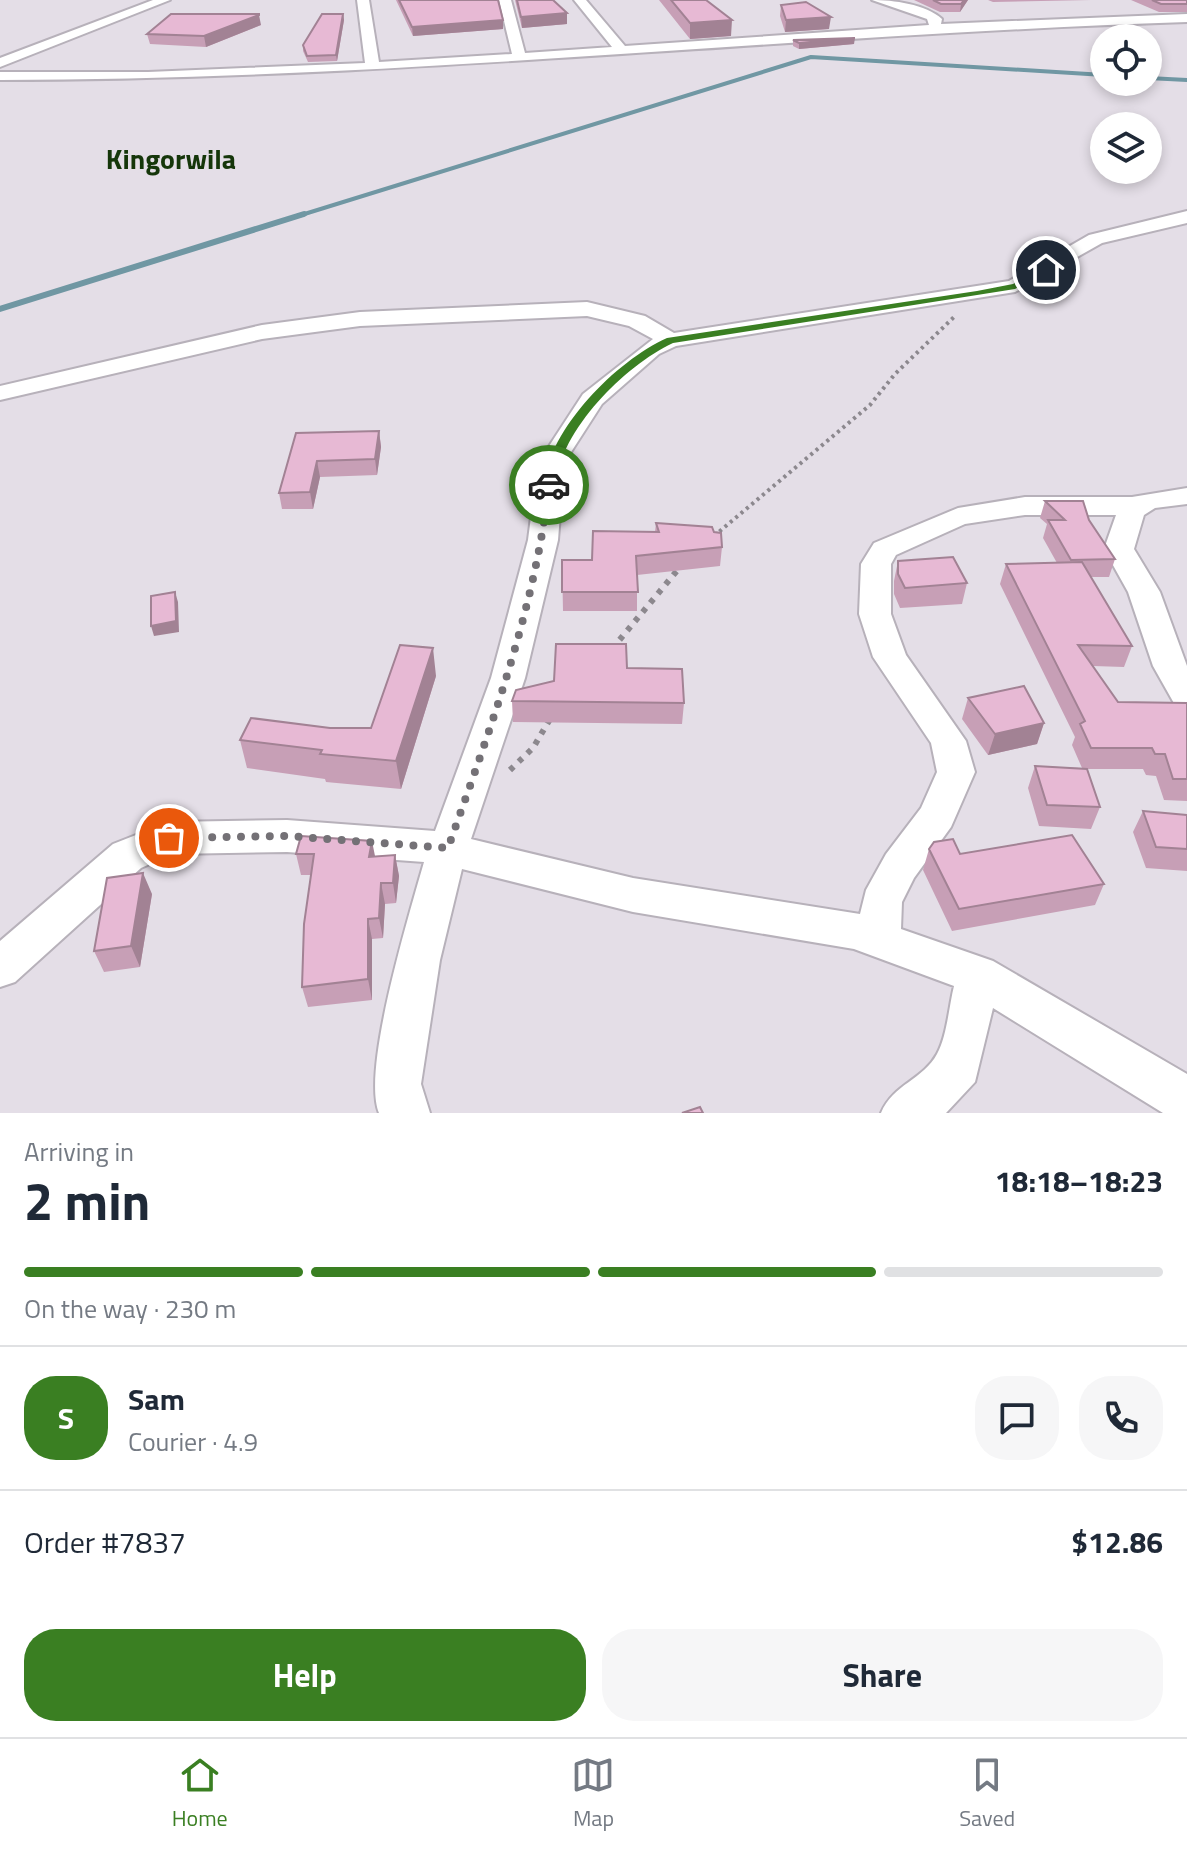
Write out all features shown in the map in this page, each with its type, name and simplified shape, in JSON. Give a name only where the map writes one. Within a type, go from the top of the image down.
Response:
[{"type":"street","points":[[0,63],[164,0]]},
{"type":"street","points":[[363,0],[373,67]]},
{"type":"street","points":[[505,0],[519,56]]},
{"type":"street","points":[[580,0],[621,49]]},
{"type":"street","points":[[878,0],[931,16],[936,19],[935,24]]},
{"type":"street","points":[[1169,4],[1187,16]]},
{"type":"street","points":[[0,76],[184,77],[1039,22],[1187,16]]},
{"type":"street","points":[[406,1113],[401,1107],[397,1084],[418,960],[448,848],[508,678],[543,540],[551,463],[592,399],[651,349],[670,340],[1015,286],[1046,270],[1067,253],[1155,221],[1187,217]]},
{"type":"street","points":[[0,393],[262,332],[360,319],[587,309],[637,321],[670,340]]},
{"type":"street","points":[[880,940],[881,902],[900,866],[937,816],[956,772],[948,741],[890,657],[875,614],[876,564],[885,549],[958,517],[1025,506],[1134,506],[1187,496]]},
{"type":"street","points":[[1134,506],[1125,516],[1119,549],[1144,592],[1170,666],[1187,696]]},
{"type":"street","points":[[0,968],[127,856],[169,838],[287,836],[448,848],[493,863],[633,895],[855,931],[978,975],[1187,1101]]},
{"type":"street","points":[[905,1113],[928,1098],[958,1066],[978,975]]},
{"type":"path","points":[[704,546],[870,405],[928,340],[977,294]]},
{"type":"path","points":[[604,660],[669,577],[693,556]]},
{"type":"path","points":[[463,806],[489,791],[533,748],[555,712]]},
{"type":"building","points":[[399,0],[498,0],[503,20],[412,27]]},
{"type":"building","points":[[517,0],[553,0],[567,13],[521,17]]},
{"type":"building","points":[[671,0],[706,0],[732,20],[690,23]]},
{"type":"building","points":[[933,0],[964,0],[961,4],[941,4]]},
{"type":"building","points":[[1152,0],[1187,0],[1187,4],[1161,4]]},
{"type":"building","points":[[806,2],[831,17],[786,20],[781,5]]},
{"type":"building","points":[[171,14],[259,15],[204,36],[147,34]]},
{"type":"building","points":[[322,14],[343,14],[336,55],[307,56],[303,45]]},
{"type":"building","points":[[855,38],[799,43],[793,40]]},
{"type":"building","points":[[379,431],[375,459],[317,461],[310,492],[279,493],[296,433]]},
{"type":"building","points":[[1045,501],[1083,501],[1089,520],[1115,559],[1071,560],[1048,520],[1065,520]]},
{"type":"building","points":[[656,523],[712,527],[714,532],[721,533],[722,547],[636,556],[638,592],[562,592],[562,560],[592,560],[593,531],[659,532]]},
{"type":"building","points":[[953,557],[967,583],[905,588],[898,574],[898,561]]},
{"type":"building","points":[[1082,562],[1132,646],[1078,645],[1118,702],[1187,703],[1187,779],[1173,779],[1165,754],[1155,754],[1152,748],[1091,748],[1080,724],[1085,721],[1006,564]]},
{"type":"building","points":[[175,592],[176,621],[151,626],[151,596]]},
{"type":"building","points":[[556,644],[626,644],[627,668],[682,669],[684,703],[512,701],[516,690],[554,681]]},
{"type":"building","points":[[400,645],[433,648],[396,761],[320,754],[322,750],[240,740],[251,718],[330,728],[371,728]]},
{"type":"building","points":[[1024,686],[1044,723],[995,734],[968,698]]},
{"type":"building","points":[[1035,766],[1087,769],[1100,807],[1047,805]]},
{"type":"building","points":[[1143,811],[1187,815],[1187,849],[1156,847]]},
{"type":"building","points":[[1072,835],[1104,884],[959,909],[929,849],[934,842],[953,839],[960,854]]},
{"type":"building","points":[[301,836],[372,841],[369,857],[395,855],[393,883],[381,883],[379,918],[368,919],[368,979],[302,987],[304,924],[314,854],[296,854]]},
{"type":"building","points":[[143,873],[131,946],[94,951],[107,878]]},
{"type":"building","points":[[700,1107],[703,1113],[682,1113]]},
{"type":"waterway","points":[[298,216],[811,57],[1090,74]]},
{"type":"waterway","points":[[1162,79],[1187,80]]},
{"type":"waterway","points":[[0,309],[304,214]]},
{"type":"way so far","points":[[169,838],[204,835],[287,836],[448,848],[508,678],[543,540],[549,485]]},
{"type":"district","name":"Kingorwila","points":[[171,158]]},
{"type":"route","points":[[549,485],[551,463],[592,399],[651,349],[670,340],[977,294],[1015,286],[1046,270]]}]
